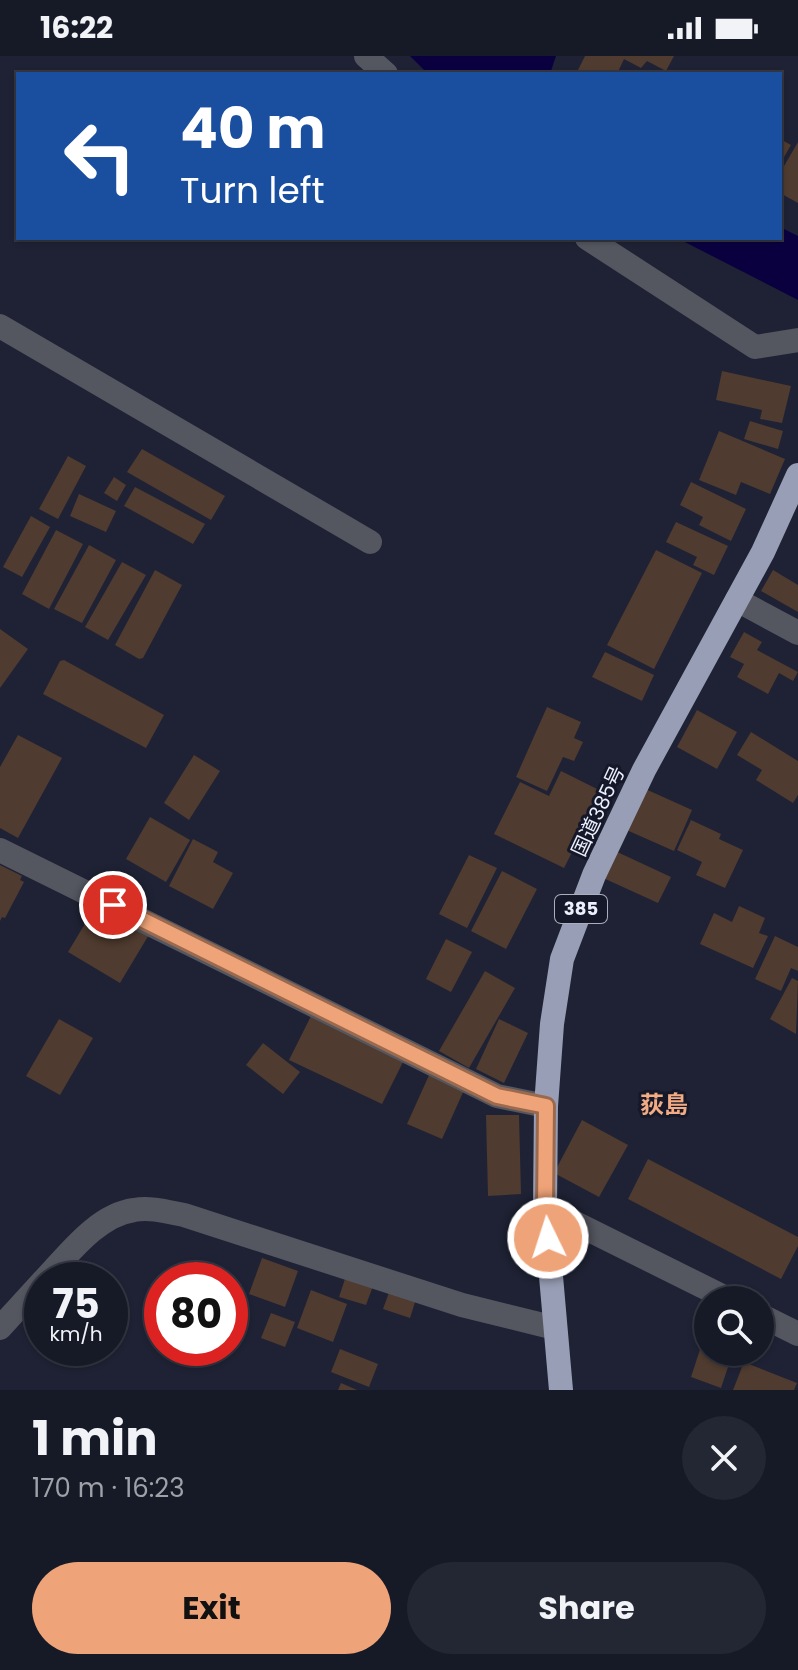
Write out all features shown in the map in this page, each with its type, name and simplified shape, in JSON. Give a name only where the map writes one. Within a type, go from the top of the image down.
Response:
[{"type":"highway","name":"国道385号","points":[[561,1390],[545,1208],[546,1106],[552,1024],[562,959],[594,875],[644,770],[763,552],[798,475]]},
{"type":"street","points":[[366,56],[384,72]]},
{"type":"street","points":[[590,240],[755,347],[798,340]]},
{"type":"street","points":[[0,326],[370,542]]},
{"type":"street","points":[[737,600],[798,633]]},
{"type":"street","points":[[0,850],[497,1096],[546,1106]]},
{"type":"street","points":[[545,1208],[702,1286]]},
{"type":"street","points":[[62,1262],[89,1234],[118,1214],[156,1210],[184,1215],[486,1312],[555,1328]]},
{"type":"street","points":[[0,1328],[24,1302]]},
{"type":"street","points":[[774,1322],[798,1334]]},
{"type":"shaded area","points":[[410,56],[556,56],[551,72],[426,72]]},
{"type":"shaded area","points":[[782,228],[798,236],[798,300],[681,240],[782,240]]},
{"type":"building","points":[[585,56],[674,56],[666,71],[647,61],[641,68],[624,59],[618,72],[577,72]]},
{"type":"building","points":[[782,140],[791,145],[782,161]]},
{"type":"building","points":[[798,142],[798,203],[782,194],[782,170]]},
{"type":"building","points":[[722,371],[791,386],[782,423],[760,419],[762,410],[716,400]]},
{"type":"building","points":[[750,421],[783,431],[778,449],[744,439]]},
{"type":"building","points":[[719,431],[785,459],[770,494],[741,482],[736,495],[699,480]]},
{"type":"building","points":[[142,449],[225,496],[211,520],[127,472]]},
{"type":"building","points":[[68,456],[86,466],[58,519],[39,509]]},
{"type":"building","points":[[114,477],[126,485],[117,501],[104,493]]},
{"type":"building","points":[[691,482],[746,509],[731,541],[699,525],[703,517],[680,505]]},
{"type":"building","points":[[135,487],[205,524],[193,544],[124,506]]},
{"type":"building","points":[[79,494],[116,511],[106,532],[70,516]]},
{"type":"building","points":[[31,516],[50,527],[22,577],[3,567]]},
{"type":"building","points":[[676,522],[728,546],[714,575],[693,565],[697,557],[666,542]]},
{"type":"building","points":[[56,530],[83,544],[49,609],[22,594]]},
{"type":"building","points":[[89,545],[116,560],[82,623],[54,609]]},
{"type":"building","points":[[656,550],[702,573],[654,669],[607,645]]},
{"type":"building","points":[[122,562],[146,575],[108,640],[85,627]]},
{"type":"building","points":[[155,570],[182,585],[143,658],[139,659],[115,645]]},
{"type":"building","points":[[773,570],[798,585],[798,612],[761,591]]},
{"type":"building","points":[[0,629],[28,649],[0,688]]},
{"type":"building","points":[[744,632],[762,642],[757,650],[798,672],[793,681],[779,673],[768,694],[737,677],[744,664],[730,657]]},
{"type":"building","points":[[605,652],[654,675],[642,701],[592,677]]},
{"type":"building","points":[[64,660],[164,715],[146,748],[43,694],[60,661]]},
{"type":"building","points":[[547,707],[581,722],[574,738],[583,742],[574,761],[563,757],[547,791],[516,777]]},
{"type":"building","points":[[697,710],[737,732],[717,769],[677,747]]},
{"type":"building","points":[[751,732],[798,761],[798,795],[793,803],[756,780],[762,770],[737,755]]},
{"type":"building","points":[[18,735],[62,758],[18,838],[0,828],[0,767]]},
{"type":"building","points":[[194,755],[220,771],[189,820],[164,803]]},
{"type":"building","points":[[561,771],[603,792],[564,868],[494,834],[520,782],[549,796]]},
{"type":"building","points":[[641,787],[692,810],[674,851],[622,828]]},
{"type":"building","points":[[150,817],[190,840],[166,882],[126,859]]},
{"type":"building","points":[[691,820],[721,834],[719,839],[743,850],[725,888],[696,875],[702,862],[677,850]]},
{"type":"building","points":[[193,839],[218,852],[213,862],[233,873],[213,909],[169,886]]},
{"type":"building","points":[[613,850],[671,877],[658,903],[601,877]]},
{"type":"building","points":[[469,855],[497,868],[467,928],[439,914]]},
{"type":"building","points":[[0,865],[22,876],[20,880],[24,882],[5,918],[2,917],[0,921]]},
{"type":"building","points":[[502,871],[537,889],[506,949],[471,931]]},
{"type":"building","points":[[98,902],[150,933],[120,983],[68,952]]},
{"type":"building","points":[[739,906],[765,918],[759,933],[768,936],[753,968],[700,944],[714,913],[732,922]]},
{"type":"building","points":[[775,936],[798,947],[798,971],[791,968],[781,991],[755,979]]},
{"type":"building","points":[[446,939],[472,952],[451,992],[426,979]]},
{"type":"building","points":[[485,971],[515,988],[469,1068],[439,1051]]},
{"type":"building","points":[[792,978],[798,981],[796,1034],[770,1019]]},
{"type":"building","points":[[311,1016],[404,1060],[382,1104],[289,1060]]},
{"type":"building","points":[[59,1019],[93,1038],[60,1095],[26,1076]]},
{"type":"building","points":[[499,1019],[528,1033],[504,1083],[476,1069]]},
{"type":"building","points":[[263,1043],[300,1072],[283,1094],[246,1065]]},
{"type":"building","points":[[430,1073],[465,1088],[442,1139],[407,1124]]},
{"type":"building","points":[[486,1115],[519,1115],[521,1194],[488,1196]]},
{"type":"building","points":[[582,1120],[628,1145],[599,1197],[554,1173]]},
{"type":"building","points":[[648,1159],[798,1237],[798,1246],[781,1279],[628,1199]]},
{"type":"building","points":[[262,1258],[298,1271],[285,1307],[249,1294]]},
{"type":"building","points":[[346,1276],[373,1286],[366,1305],[339,1297]]},
{"type":"building","points":[[391,1287],[417,1296],[410,1318],[383,1309]]},
{"type":"building","points":[[311,1290],[347,1304],[333,1342],[297,1328]]},
{"type":"building","points":[[271,1313],[295,1322],[285,1347],[261,1338]]},
{"type":"building","points":[[340,1349],[378,1364],[369,1387],[331,1372]]},
{"type":"building","points":[[695,1366],[728,1366],[721,1388],[691,1377]]},
{"type":"building","points":[[742,1366],[754,1366],[797,1383],[794,1390],[733,1390]]},
{"type":"building","points":[[341,1383],[357,1390],[338,1390]]},
{"type":"district","name":"荻島","points":[[664,1105]]},
{"type":"route","points":[[113,905],[497,1096],[546,1106],[545,1208],[548,1238]]}]
